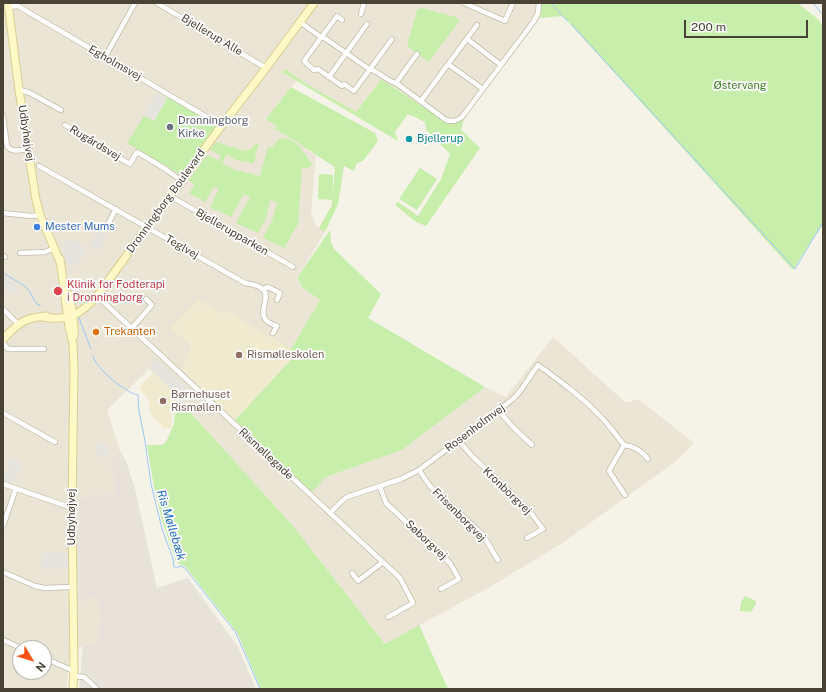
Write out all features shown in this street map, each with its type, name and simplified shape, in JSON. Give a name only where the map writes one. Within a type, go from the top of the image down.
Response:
[{"type":"street","points":[[104,57],[135,3]]},
{"type":"street","name":"Bjellerup Alle","points":[[157,3],[266,68]]},
{"type":"street","name":"Dronningborg Boulevard","points":[[18,324],[27,319],[42,316],[70,314],[90,303],[97,296],[181,180],[314,3]]},
{"type":"street","points":[[361,14],[364,3]]},
{"type":"street","points":[[464,3],[505,21],[513,3]]},
{"type":"street","points":[[476,8],[479,3]]},
{"type":"street","points":[[300,22],[326,39],[345,54],[374,70],[390,82],[396,83],[446,120],[452,122],[462,117],[534,21],[538,13],[539,3]]},
{"type":"street","name":"Egholmsvej","points":[[8,5],[18,6],[222,126]]},
{"type":"street","name":"Udbyhøjvej","points":[[8,5],[36,200],[40,215],[60,259],[66,277],[70,314],[74,333],[72,508],[73,689]]},
{"type":"street","points":[[342,20],[336,16],[304,61],[314,70],[318,69],[342,86],[344,84],[354,91],[392,40]]},
{"type":"street","points":[[329,77],[367,24]]},
{"type":"street","points":[[421,102],[477,25]]},
{"type":"street","points":[[467,39],[501,65]]},
{"type":"street","points":[[396,83],[417,54]]},
{"type":"street","points":[[448,64],[483,89]]},
{"type":"street","points":[[19,90],[28,92],[61,110]]},
{"type":"street","points":[[3,116],[7,146],[13,151],[28,149]]},
{"type":"street","name":"Rugårdsvej","points":[[65,125],[84,136],[86,139],[130,164],[136,152],[181,180]]},
{"type":"street","name":"Teglvej","points":[[39,166],[245,284],[260,286],[263,290],[267,287],[280,293],[276,300]]},
{"type":"street","name":"Bjellerupparken","points":[[170,196],[294,267]]},
{"type":"street","points":[[108,224],[116,209]]},
{"type":"street","points":[[3,213],[31,216],[40,215]]},
{"type":"street","points":[[20,253],[45,252],[55,248]]},
{"type":"street","points":[[263,290],[266,295],[264,315],[266,320],[277,326],[273,333]]},
{"type":"street","name":"Rismøllegade","points":[[97,296],[400,578],[413,603],[388,617]]},
{"type":"street","points":[[131,328],[152,305],[146,299]]},
{"type":"street","points":[[3,309],[18,324],[3,338]]},
{"type":"street","points":[[3,344],[8,349],[44,349]]},
{"type":"street","name":"Rosenholmvej","points":[[330,513],[347,497],[380,487],[401,479],[418,470],[513,399],[538,365],[563,383],[600,416],[624,445]]},
{"type":"street","points":[[498,410],[513,428],[532,445]]},
{"type":"street","points":[[3,413],[56,442]]},
{"type":"street","name":"Kronborgvej","points":[[458,440],[472,456],[528,509],[543,528],[527,538]]},
{"type":"street","points":[[625,495],[609,471],[624,445],[630,445],[642,451],[648,459]]},
{"type":"street","name":"Frisenborgvej","points":[[418,470],[430,486],[483,536],[498,560]]},
{"type":"street","points":[[3,484],[72,508]]},
{"type":"street","name":"Søborgvej","points":[[380,487],[386,503],[450,563],[459,579],[441,589]]},
{"type":"street","points":[[3,526],[16,488]]},
{"type":"street","points":[[352,573],[358,581],[383,562]]},
{"type":"street","points":[[3,572],[35,586],[44,588],[73,587]]},
{"type":"street","points":[[52,662],[84,678],[97,689]]},
{"type":"shaded area","points":[[3,3],[541,3],[540,18],[464,118],[459,122],[446,122],[381,79],[356,112],[310,86],[285,69],[282,72],[297,81],[266,119],[276,126],[275,129],[295,140],[316,156],[311,214],[316,225],[325,232],[297,278],[303,288],[320,300],[291,349],[290,361],[235,420],[312,492],[326,477],[402,450],[485,387],[506,397],[553,337],[626,403],[638,399],[694,443],[675,462],[561,544],[488,588],[385,644],[294,527],[181,402],[149,369],[107,410],[120,451],[110,461],[116,493],[78,498],[78,600],[96,597],[101,615],[97,647],[83,645],[69,660],[67,689],[3,689]]},
{"type":"shaded area","points":[[157,94],[166,99],[154,121],[144,116]]},
{"type":"shaded area","points":[[103,222],[111,227],[98,251],[89,246]]},
{"type":"shaded area","points":[[67,240],[74,241],[87,248],[79,262],[71,265],[64,259],[63,251],[61,250]]},
{"type":"shaded area","points":[[3,275],[19,286],[17,294],[7,291],[3,299]]},
{"type":"shaded area","name":"Rismølleskolen","points":[[198,299],[224,314],[226,311],[291,349],[290,361],[235,420],[182,370],[192,346],[170,329]]},
{"type":"shaded area","points":[[157,359],[187,387],[179,395],[149,368]]},
{"type":"shaded area","name":"Børnehuset Rismøllen","points":[[153,373],[178,396],[173,412],[171,428],[164,428],[151,415],[149,400],[139,387]]},
{"type":"shaded area","points":[[99,443],[106,443],[109,447],[108,454],[105,457],[100,457],[96,453],[96,446]]},
{"type":"shaded area","points":[[120,451],[126,461],[135,489],[157,588],[188,578],[238,647],[256,689],[79,689],[83,645],[97,646],[101,615],[96,597],[78,601],[78,498],[116,493],[110,461]]},
{"type":"shaded area","points":[[10,458],[21,462],[13,484],[3,481]]},
{"type":"shaded area","points":[[42,553],[69,553],[68,568],[42,569]]},
{"type":"green space","name":"Østervang","points":[[541,3],[797,3],[818,19],[823,26],[823,228],[821,227],[793,270],[563,16],[540,18]]},
{"type":"green space","points":[[422,8],[456,17],[459,21],[429,62],[407,46],[417,10]]},
{"type":"green space","points":[[285,69],[310,86],[356,112],[381,79],[446,122],[456,122],[464,118],[461,130],[480,148],[426,226],[416,222],[395,205],[398,202],[418,216],[441,179],[450,154],[426,130],[425,122],[408,114],[395,132],[398,141],[282,72]]},
{"type":"green space","points":[[291,87],[375,133],[378,141],[364,160],[356,164],[354,171],[344,166],[338,204],[325,232],[319,228],[332,205],[332,200],[318,199],[319,174],[333,175],[333,193],[335,167],[275,129],[276,126],[266,119]]},
{"type":"green space","points":[[168,97],[217,126],[181,175],[127,143],[144,116],[154,121]]},
{"type":"green space","points":[[280,138],[291,140],[295,143],[303,151],[312,165],[309,168],[302,168],[298,224],[284,248],[263,238],[272,221],[277,202],[270,200],[266,219],[258,233],[236,223],[250,197],[244,194],[231,217],[210,208],[219,189],[214,186],[205,202],[189,193],[195,185],[189,180],[207,155],[219,161],[221,156],[210,150],[215,144],[219,142],[229,147],[232,146],[243,150],[248,150],[259,143],[254,163],[236,160],[227,155],[222,163],[232,169],[260,176],[268,147],[272,147]]},
{"type":"green space","points":[[420,168],[437,179],[417,210],[399,199]]},
{"type":"green space","points":[[330,230],[331,242],[334,249],[381,294],[368,318],[485,387],[402,450],[326,477],[312,492],[235,420],[290,361],[291,349],[320,300],[303,288],[297,278]]},
{"type":"green space","points":[[181,402],[294,527],[385,644],[419,625],[448,689],[261,689],[238,634],[185,566],[176,561],[162,520],[154,487],[147,445],[162,445],[166,442],[174,424],[175,414]]},
{"type":"green space","points":[[745,596],[756,601],[756,604],[751,612],[740,611],[741,602]]},
{"type":"waterway","points":[[551,3],[567,21]]},
{"type":"waterway","points":[[813,3],[823,15]]},
{"type":"waterway","points":[[572,25],[795,269],[823,222]]},
{"type":"waterway","name":"Ris Møllebæk","points":[[3,273],[25,286],[36,303],[40,305]]},
{"type":"waterway","name":"Ris Møllebæk","points":[[79,318],[91,349]]},
{"type":"waterway","name":"Ris Møllebæk","points":[[93,356],[99,367],[105,373],[126,390],[138,395],[139,411],[151,484],[162,529],[173,559],[174,567],[176,568],[181,566],[185,568],[236,633],[260,689]]},
{"type":"place","name":"Dronningborg Kirke","points":[[170,127]]},
{"type":"place","name":"Bjellerup","points":[[409,139]]},
{"type":"place","name":"Mester Mums","points":[[37,227]]},
{"type":"place","name":"Klinik for Fodterapi i Dronningborg","points":[[58,291]]},
{"type":"place","name":"Trekanten","points":[[96,332]]},
{"type":"place","name":"Rismølleskolen","points":[[239,355]]},
{"type":"place","name":"Børnehuset Rismøllen","points":[[163,401]]}]
